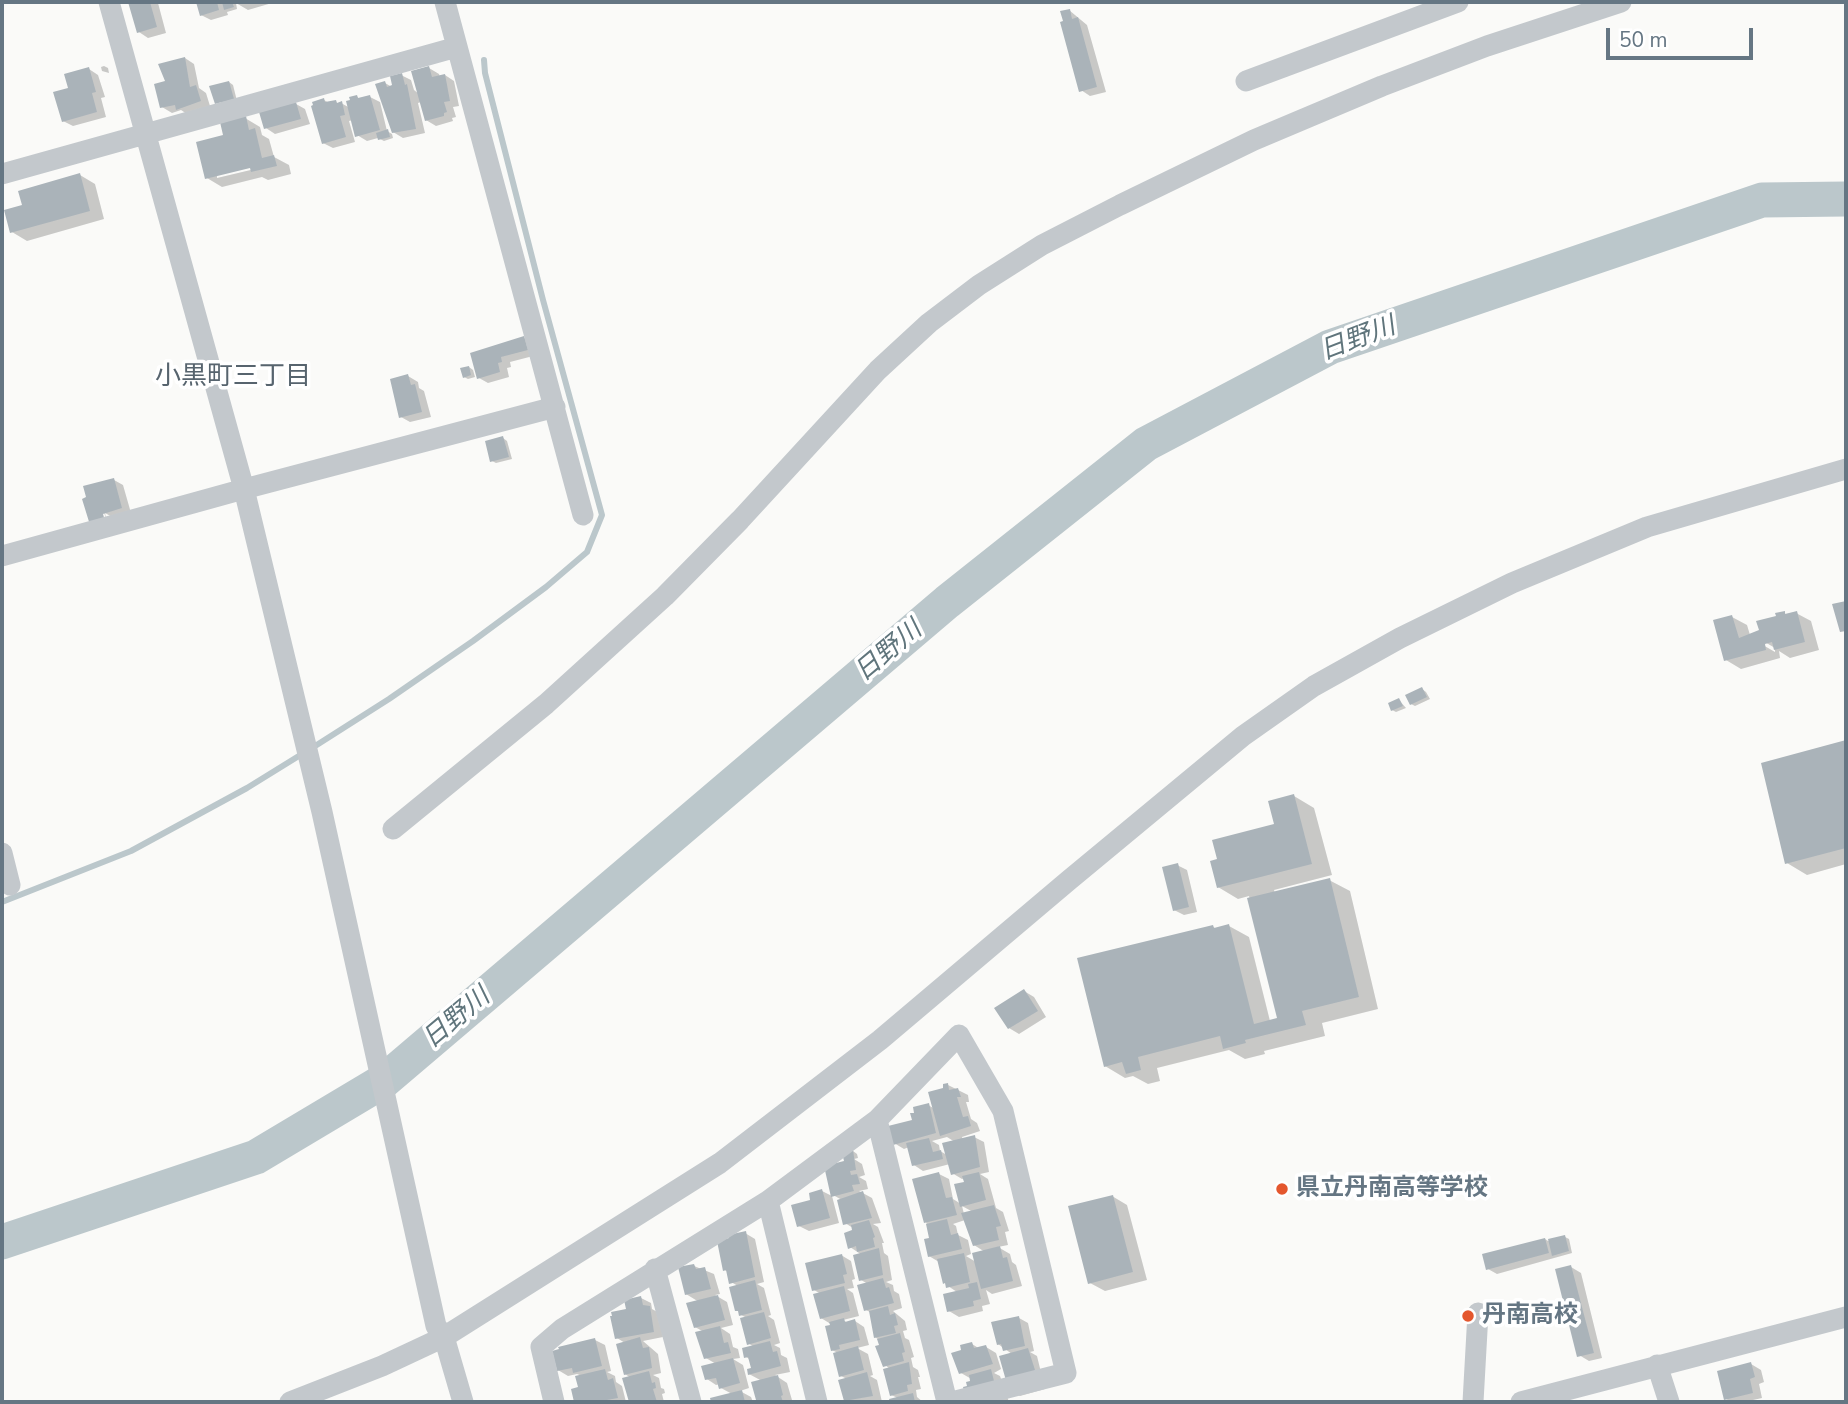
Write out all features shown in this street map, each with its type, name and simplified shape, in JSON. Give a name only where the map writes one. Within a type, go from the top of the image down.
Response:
[{"type":"street","points":[[109,2],[244,489],[322,812],[440,1331],[463,1402]]},
{"type":"street","points":[[444,2],[583,515]]},
{"type":"street","points":[[1246,81],[1458,2]]},
{"type":"street","points":[[393,829],[546,704],[655,605],[740,520],[878,370],[929,323],[979,285],[1053,239],[1254,140],[1486,46],[1621,2]]},
{"type":"street","points":[[2,174],[457,47]]},
{"type":"street","points":[[2,556],[555,407]]},
{"type":"street","points":[[289,1402],[382,1366],[720,1163],[880,1040],[1243,736],[1314,686],[1400,638],[1512,583],[1647,527],[1846,469]]},
{"type":"street","points":[[2,853],[10,885]]},
{"type":"street","points":[[554,1402],[541,1347],[562,1329],[655,1269],[768,1201],[877,1120],[959,1035],[1003,1111],[1066,1373],[950,1402],[877,1120]]},
{"type":"street","points":[[768,1201],[817,1402]]},
{"type":"street","points":[[655,1269],[691,1402]]},
{"type":"street","points":[[1473,1402],[1478,1313]]},
{"type":"street","points":[[1521,1402],[1846,1317]]},
{"type":"street","points":[[1657,1365],[1669,1402]]},
{"type":"building","points":[[128,2],[150,2],[157,27],[137,33]]},
{"type":"building","points":[[196,2],[217,2],[219,10],[200,16]]},
{"type":"building","points":[[222,2],[232,2],[234,7],[224,10]]},
{"type":"building","points":[[1070,9],[1072,19],[1078,17],[1097,87],[1079,92],[1060,22],[1063,21],[1060,11]]},
{"type":"building","points":[[185,57],[190,87],[196,85],[201,101],[176,110],[175,105],[160,108],[154,84],[165,81],[158,64]]},
{"type":"building","points":[[429,66],[432,77],[445,74],[450,101],[444,102],[447,112],[444,116],[425,121],[411,71]]},
{"type":"building","points":[[89,67],[96,92],[92,93],[97,112],[62,122],[53,92],[68,88],[64,74]]},
{"type":"building","points":[[402,73],[405,85],[407,84],[416,129],[392,133],[375,84],[385,81],[387,87],[392,85],[390,76]]},
{"type":"building","points":[[229,81],[234,99],[215,104],[209,86]]},
{"type":"building","points":[[357,95],[358,98],[370,95],[380,130],[355,137],[346,101]]},
{"type":"building","points":[[324,98],[325,102],[342,101],[345,115],[340,116],[346,137],[322,144],[311,106],[312,102]]},
{"type":"building","points":[[296,102],[301,119],[264,129],[259,112]]},
{"type":"building","points":[[246,116],[249,130],[255,128],[262,158],[274,155],[277,166],[251,172],[250,168],[205,179],[196,142],[223,135],[220,122]]},
{"type":"building","points":[[388,129],[390,137],[378,140],[376,133]]},
{"type":"building","points":[[80,173],[90,211],[10,233],[4,210],[22,205],[18,191]]},
{"type":"building","points":[[524,336],[528,350],[501,357],[502,362],[498,363],[500,372],[477,379],[470,353]]},
{"type":"building","points":[[469,366],[471,375],[463,378],[460,368]]},
{"type":"building","points":[[408,374],[411,385],[415,384],[422,412],[399,418],[390,379]]},
{"type":"building","points":[[503,436],[509,457],[490,462],[485,441]]},
{"type":"building","points":[[114,478],[122,508],[103,514],[105,521],[90,525],[82,499],[86,497],[83,486]]},
{"type":"building","points":[[1846,601],[1846,631],[1840,632],[1832,604]]},
{"type":"building","points":[[1785,611],[1785,614],[1797,611],[1805,642],[1774,650],[1772,642],[1765,644],[1766,650],[1724,661],[1713,620],[1732,615],[1739,638],[1759,630],[1756,621]]},
{"type":"building","points":[[1422,687],[1427,697],[1410,705],[1405,695]]},
{"type":"building","points":[[1399,698],[1403,706],[1391,711],[1388,703]]},
{"type":"building","points":[[1846,740],[1846,848],[1785,864],[1761,763]]},
{"type":"building","points":[[1294,794],[1312,864],[1217,888],[1210,861],[1217,859],[1212,840],[1274,824],[1268,801]]},
{"type":"building","points":[[1178,863],[1189,907],[1173,911],[1162,867]]},
{"type":"building","points":[[1330,878],[1359,997],[1302,1011],[1306,1025],[1245,1040],[1246,1043],[1223,1049],[1220,1036],[1138,1057],[1141,1070],[1126,1074],[1122,1062],[1104,1067],[1077,958],[1213,925],[1214,928],[1229,924],[1254,1024],[1277,1018],[1247,898]]},
{"type":"building","points":[[1024,989],[1038,1011],[1008,1029],[994,1008]]},
{"type":"building","points":[[948,1083],[949,1090],[958,1088],[961,1097],[957,1097],[963,1117],[968,1116],[971,1126],[940,1136],[928,1092],[943,1088],[943,1084]]},
{"type":"building","points":[[929,1103],[936,1133],[893,1145],[888,1126],[912,1120],[910,1113],[914,1113],[913,1107]]},
{"type":"building","points":[[975,1135],[980,1167],[951,1175],[942,1143]]},
{"type":"building","points":[[929,1138],[933,1152],[941,1150],[943,1159],[912,1166],[906,1143]]},
{"type":"building","points":[[853,1150],[856,1170],[850,1171],[851,1175],[857,1174],[860,1184],[852,1185],[854,1191],[831,1197],[824,1166],[844,1161],[842,1153]]},
{"type":"building","points":[[939,1172],[946,1198],[952,1197],[957,1215],[924,1223],[912,1179]]},
{"type":"building","points":[[979,1172],[986,1200],[960,1207],[954,1184],[964,1182],[962,1176]]},
{"type":"building","points":[[822,1189],[830,1218],[797,1227],[791,1205],[810,1200],[809,1193]]},
{"type":"building","points":[[863,1191],[872,1218],[843,1225],[837,1200]]},
{"type":"building","points":[[1113,1195],[1133,1272],[1088,1284],[1068,1206]]},
{"type":"building","points":[[994,1205],[1001,1226],[996,1227],[999,1240],[973,1246],[961,1213]]},
{"type":"building","points":[[947,1219],[951,1235],[958,1233],[962,1249],[928,1257],[924,1239],[929,1238],[926,1224]]},
{"type":"building","points":[[869,1220],[875,1237],[875,1247],[857,1252],[856,1246],[848,1249],[844,1233],[852,1230],[851,1225]]},
{"type":"building","points":[[746,1231],[755,1277],[729,1284],[726,1270],[723,1271],[717,1241]]},
{"type":"building","points":[[1565,1235],[1569,1251],[1552,1256],[1548,1239]]},
{"type":"building","points":[[1545,1238],[1549,1253],[1486,1270],[1482,1254]]},
{"type":"building","points":[[1000,1246],[1003,1258],[1007,1257],[1013,1281],[981,1289],[972,1253]]},
{"type":"building","points":[[879,1248],[883,1275],[859,1281],[853,1255]]},
{"type":"building","points":[[964,1253],[970,1282],[946,1288],[937,1259]]},
{"type":"building","points":[[842,1254],[847,1274],[843,1275],[845,1283],[812,1291],[805,1263]]},
{"type":"building","points":[[694,1264],[696,1269],[705,1267],[711,1289],[685,1295],[678,1267]]},
{"type":"building","points":[[1571,1265],[1594,1353],[1577,1357],[1555,1269]]},
{"type":"building","points":[[883,1278],[894,1303],[864,1311],[857,1285]]},
{"type":"building","points":[[755,1280],[762,1310],[739,1316],[738,1311],[735,1311],[729,1287]]},
{"type":"building","points":[[977,1282],[981,1299],[973,1301],[974,1306],[947,1312],[943,1294],[969,1288],[968,1284]]},
{"type":"building","points":[[844,1286],[850,1311],[820,1319],[813,1294]]},
{"type":"building","points":[[718,1295],[725,1320],[694,1328],[686,1303]]},
{"type":"building","points":[[641,1296],[643,1305],[650,1306],[654,1332],[615,1339],[611,1312],[626,1309],[624,1300]]},
{"type":"building","points":[[888,1306],[890,1315],[895,1313],[898,1325],[894,1326],[896,1333],[874,1338],[869,1311]]},
{"type":"building","points":[[764,1312],[771,1338],[747,1345],[740,1318]]},
{"type":"building","points":[[1019,1316],[1025,1346],[1003,1351],[1001,1344],[997,1345],[991,1322]]},
{"type":"building","points":[[844,1318],[845,1322],[855,1319],[860,1340],[839,1345],[840,1349],[831,1351],[825,1326],[830,1325],[829,1322]]},
{"type":"building","points":[[720,1326],[724,1343],[728,1342],[731,1353],[704,1359],[695,1332]]},
{"type":"building","points":[[900,1333],[905,1352],[902,1353],[904,1361],[883,1367],[875,1346],[879,1345],[877,1339]]},
{"type":"building","points":[[640,1337],[643,1348],[649,1347],[652,1368],[624,1375],[616,1344]]},
{"type":"building","points":[[595,1338],[602,1366],[573,1373],[572,1368],[557,1371],[552,1351]]},
{"type":"building","points":[[770,1341],[773,1352],[777,1351],[781,1366],[748,1375],[747,1369],[751,1368],[748,1357],[744,1358],[742,1348]]},
{"type":"building","points":[[972,1342],[974,1348],[986,1345],[993,1364],[959,1374],[951,1353],[961,1350],[960,1345]]},
{"type":"building","points":[[858,1346],[864,1370],[839,1377],[833,1353]]},
{"type":"building","points":[[1028,1348],[1035,1370],[1009,1391],[999,1356]]},
{"type":"building","points":[[733,1358],[740,1383],[719,1389],[716,1378],[705,1380],[701,1366]]},
{"type":"building","points":[[909,1362],[912,1384],[907,1385],[908,1391],[890,1396],[883,1369]]},
{"type":"building","points":[[1751,1362],[1755,1377],[1750,1379],[1753,1393],[1724,1400],[1717,1371]]},
{"type":"building","points":[[605,1369],[608,1380],[613,1378],[618,1398],[607,1400],[608,1402],[574,1402],[571,1389],[578,1387],[575,1376]]},
{"type":"building","points":[[991,1369],[995,1385],[967,1402],[963,1387],[970,1381],[969,1375]]},
{"type":"building","points":[[649,1371],[652,1383],[655,1382],[656,1388],[653,1389],[657,1402],[629,1402],[622,1378]]},
{"type":"building","points":[[867,1372],[873,1396],[844,1401],[838,1380]]},
{"type":"building","points":[[778,1375],[783,1402],[756,1400],[751,1382]]},
{"type":"building","points":[[742,1390],[745,1402],[711,1402],[710,1398]]},
{"type":"building","points":[[913,1393],[915,1402],[890,1402],[889,1399]]},
{"type":"waterway","points":[[312,748],[389,699],[546,587],[587,552],[602,515],[543,300],[485,73],[484,60]]},
{"type":"waterway","name":"日野川","points":[[2,1242],[256,1157],[385,1080],[947,602],[1146,444],[1330,347],[1762,200],[1846,199]]},
{"type":"waterway","points":[[2,902],[131,851],[247,788],[302,754]]},
{"type":"place","name":"県立丹南高等学校","points":[[1282,1189]]},
{"type":"place","name":"丹南高校","points":[[1468,1316]]},
{"type":"district","name":"小黒町三丁目","points":[[233,378]]}]
